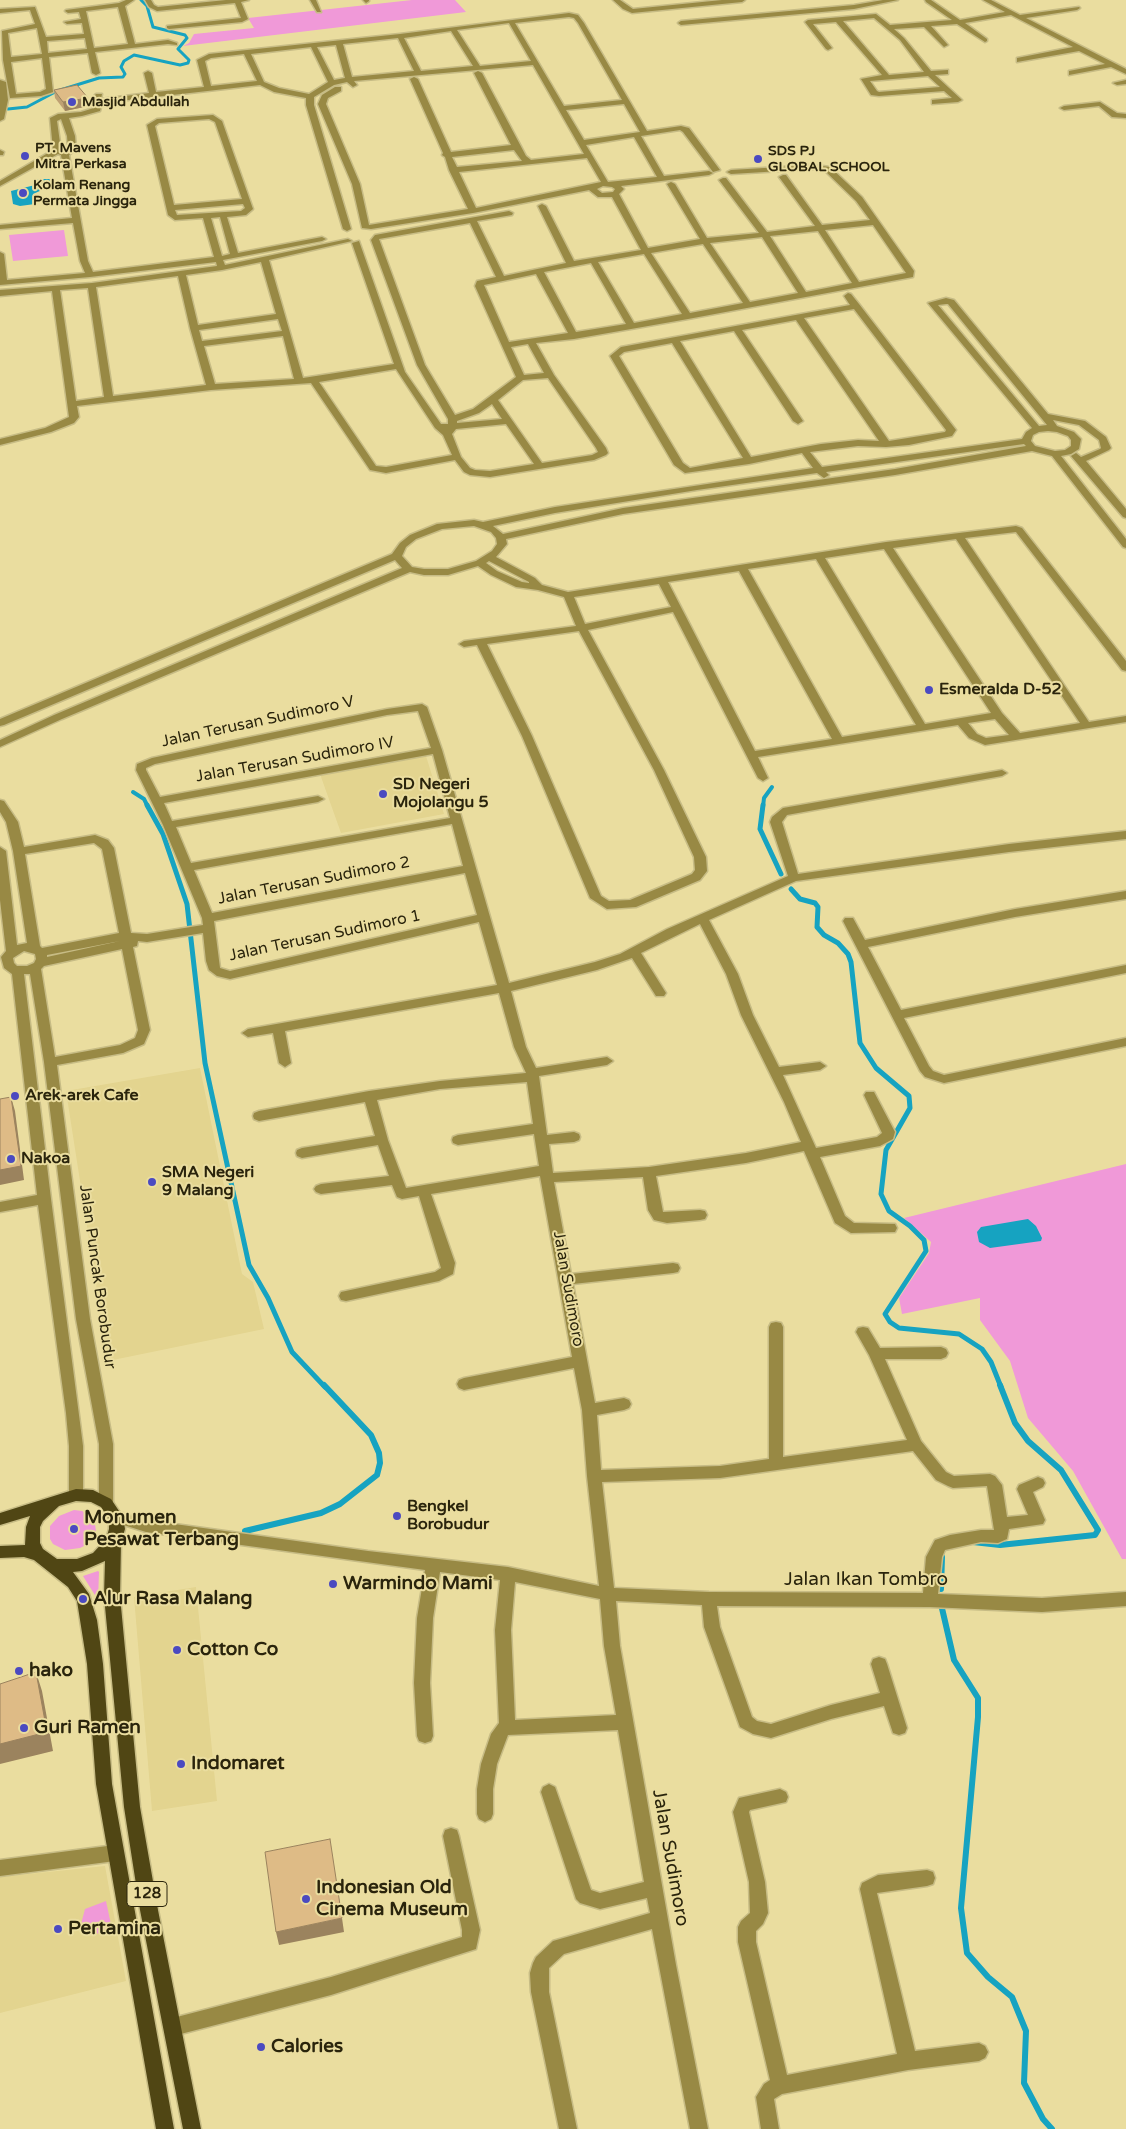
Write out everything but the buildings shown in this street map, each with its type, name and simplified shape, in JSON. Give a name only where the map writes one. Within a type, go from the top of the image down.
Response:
[{"type":"main road","points":[[0,1519],[76,1495],[93,1496],[106,1503],[116,1517]]},
{"type":"main road","points":[[38,1554],[32,1544],[33,1527],[41,1513],[54,1501]]},
{"type":"main road","name":"128","points":[[116,1517],[117,1529],[113,1542],[112,1596],[132,1807],[149,1910],[192,2129]]},
{"type":"main road","points":[[54,1565],[71,1566],[88,1563],[98,1558],[113,1542]]},
{"type":"main road","name":"128","points":[[0,1552],[24,1551],[38,1554],[54,1565],[72,1582],[84,1599],[95,1664],[104,1784],[165,2129]]},
{"type":"street","points":[[68,11],[121,5],[131,0]]},
{"type":"street","points":[[148,0],[151,6],[158,9],[246,0]]},
{"type":"street","points":[[169,27],[244,20],[237,0]]},
{"type":"street","points":[[313,0],[318,12]]},
{"type":"street","points":[[616,0],[625,8],[632,10],[742,0]]},
{"type":"street","points":[[848,0],[854,7]]},
{"type":"street","points":[[681,23],[854,7],[895,0]]},
{"type":"street","points":[[986,0],[1126,72]]},
{"type":"street","points":[[721,1],[734,17]]},
{"type":"street","points":[[928,1],[985,40]]},
{"type":"street","points":[[121,5],[132,47]]},
{"type":"street","points":[[0,10],[33,8],[38,24]]},
{"type":"street","points":[[1020,17],[1077,8]]},
{"type":"street","points":[[82,9],[96,74]]},
{"type":"street","points":[[888,27],[960,22],[1012,13]]},
{"type":"street","points":[[208,88],[202,58],[209,56],[512,24],[570,15],[576,16],[625,102],[662,179]]},
{"type":"street","points":[[828,48],[808,23],[874,16],[902,39],[929,73],[958,100],[935,102]]},
{"type":"street","points":[[838,19],[887,77]]},
{"type":"street","points":[[67,22],[84,21]]},
{"type":"street","points":[[512,24],[589,156],[613,188],[645,250],[688,316]]},
{"type":"street","points":[[926,24],[944,45]]},
{"type":"street","points":[[0,119],[4,96],[5,62],[6,30],[38,26],[43,39],[49,91],[41,94],[18,96],[11,94],[5,62]]},
{"type":"street","points":[[453,29],[478,70],[522,158],[528,161]]},
{"type":"street","points":[[43,39],[87,36]]},
{"type":"street","points":[[400,36],[446,155],[473,211]]},
{"type":"street","points":[[5,62],[162,50],[176,46],[174,43],[168,42],[93,55]]},
{"type":"street","points":[[339,42],[351,82]]},
{"type":"street","points":[[313,45],[332,83]]},
{"type":"street","points":[[1020,60],[1081,48]]},
{"type":"street","points":[[246,51],[261,83]]},
{"type":"street","points":[[57,151],[53,120],[61,116],[94,111],[98,107],[99,101],[152,92],[261,83],[277,90],[310,96],[332,83],[417,77],[535,65]]},
{"type":"street","points":[[1072,73],[1112,65]]},
{"type":"street","points":[[148,72],[152,92]]},
{"type":"street","points":[[945,72],[865,79],[874,93],[879,94],[946,89]]},
{"type":"street","points":[[351,82],[325,97],[322,104],[356,184],[368,227],[379,232],[377,238],[394,320],[400,369],[444,432],[456,458],[467,470],[483,475],[589,458],[602,454],[601,448],[550,375],[531,342]]},
{"type":"street","points":[[1117,84],[1126,82]]},
{"type":"street","points":[[310,96],[310,105],[332,175],[344,238],[352,242],[394,320],[433,385],[452,423]]},
{"type":"street","points":[[561,108],[625,102]]},
{"type":"street","points":[[310,105],[322,104]]},
{"type":"street","points":[[1064,108],[1100,104],[1115,115],[1126,116]]},
{"type":"street","points":[[61,116],[66,119],[71,136],[72,149],[65,154]]},
{"type":"street","points":[[210,117],[217,119],[244,201],[249,209],[248,211],[223,215],[175,218],[172,215],[171,208],[151,124],[157,121],[210,117]]},
{"type":"street","points":[[582,143],[677,128],[684,129],[713,174],[722,180],[765,235],[804,294]]},
{"type":"street","points":[[446,155],[516,147]]},
{"type":"street","points":[[57,151],[65,154]]},
{"type":"street","points":[[0,184],[57,151]]},
{"type":"street","points":[[65,154],[84,261],[90,276]]},
{"type":"street","points":[[453,170],[589,156]]},
{"type":"street","points":[[506,345],[574,336],[898,278],[911,274],[858,199],[827,169],[814,167],[732,175],[722,180]]},
{"type":"street","points":[[0,292],[92,285],[222,268],[352,242],[473,221],[542,206],[596,190],[662,179],[713,174],[783,176],[830,172]]},
{"type":"street","points":[[332,175],[352,174]]},
{"type":"street","points":[[0,254],[2,283],[90,276],[218,260],[368,227],[596,190],[671,184],[713,174]]},
{"type":"street","points":[[783,176],[857,284]]},
{"type":"street","points":[[671,184],[705,241],[748,305]]},
{"type":"street","points":[[171,208],[244,201]]},
{"type":"street","points":[[503,205],[509,213]]},
{"type":"street","points":[[542,206],[571,264]]},
{"type":"street","points":[[223,215],[236,257]]},
{"type":"street","points":[[207,216],[218,260],[222,268]]},
{"type":"street","points":[[0,227],[77,220]]},
{"type":"street","points":[[473,221],[501,278]]},
{"type":"street","points":[[521,378],[480,288],[479,285],[481,283],[645,250],[705,241],[875,222]]},
{"type":"street","points":[[265,260],[299,381]]},
{"type":"street","points":[[593,260],[631,326]]},
{"type":"street","points":[[539,271],[574,336]]},
{"type":"street","points":[[182,274],[198,344],[211,388]]},
{"type":"street","points":[[74,277],[74,286]]},
{"type":"street","points":[[480,288],[543,280]]},
{"type":"street","points":[[92,285],[109,400]]},
{"type":"street","points":[[0,441],[32,435],[71,421],[74,417],[56,288]]},
{"type":"street","points":[[848,296],[856,306],[951,430],[946,436],[909,442],[886,444],[858,443],[821,447],[693,472],[682,468],[614,356],[621,350],[856,306]]},
{"type":"street","points":[[1037,429],[932,303],[951,302],[1047,417],[1054,428]]},
{"type":"street","points":[[194,328],[280,316]]},
{"type":"street","points":[[800,318],[886,444]]},
{"type":"street","points":[[737,329],[798,421]]},
{"type":"street","points":[[198,344],[287,333]]},
{"type":"street","points":[[675,340],[749,462]]},
{"type":"street","points":[[72,404],[211,388],[312,380],[325,382],[400,369]]},
{"type":"street","points":[[444,432],[452,423],[476,412],[521,378],[550,375]]},
{"type":"street","points":[[312,380],[372,468],[386,470],[456,458]]},
{"type":"street","points":[[413,388],[433,385]]},
{"type":"street","points":[[493,399],[539,465]]},
{"type":"street","points":[[1047,417],[1082,423],[1103,439],[1106,448],[1103,451],[1081,460]]},
{"type":"street","points":[[452,423],[510,421]]},
{"type":"street","points":[[483,525],[494,530],[501,537],[502,544],[500,550],[490,558],[479,563],[448,572],[424,572],[409,569],[400,562],[397,556],[398,551],[408,541],[432,529],[457,524],[483,525],[584,506],[820,469],[1029,444],[1042,452],[1056,454],[1071,450],[1077,444],[1074,437],[1064,430],[1054,428],[1037,429],[1029,434],[1029,444]]},
{"type":"street","points":[[501,537],[623,511],[846,479],[1029,444]]},
{"type":"street","points":[[821,447],[846,479]]},
{"type":"street","points":[[804,450],[829,481]]},
{"type":"street","points":[[1071,450],[1126,514]]},
{"type":"street","points":[[1056,454],[1126,545]]},
{"type":"street","points":[[479,563],[494,573],[520,585],[538,587],[568,595],[1009,527],[1019,530],[1126,668]]},
{"type":"street","points":[[958,535],[1087,726]]},
{"type":"street","points":[[886,546],[998,715],[1018,738]]},
{"type":"street","points":[[0,723],[397,556]]},
{"type":"street","points":[[819,556],[922,727]]},
{"type":"street","points":[[490,558],[532,580],[538,587]]},
{"type":"street","points":[[742,567],[839,742]]},
{"type":"street","points":[[0,744],[58,717],[409,569]]},
{"type":"street","points":[[662,580],[675,609],[763,778]]},
{"type":"street","points":[[481,642],[527,736],[590,889],[601,902],[607,905],[623,905],[696,877],[701,871],[702,865],[659,770],[582,628],[568,595]]},
{"type":"street","points":[[464,644],[582,628],[675,609]]},
{"type":"street","points":[[46,704],[58,717]]},
{"type":"street","name":"Jalan Sudimoro","points":[[422,707],[437,750],[520,1047],[532,1075],[542,1134],[546,1174],[589,1410],[606,1594],[624,1722],[699,2129]]},
{"type":"street","name":"Jalan Terusan Sudimoro V","points":[[158,801],[141,770],[141,766],[145,763],[378,714],[422,707]]},
{"type":"street","points":[[751,755],[998,715]]},
{"type":"street","points":[[961,721],[973,736],[985,742],[1126,719]]},
{"type":"street","name":"Jalan Terusan Sudimoro IV","points":[[158,801],[437,750]]},
{"type":"street","points":[[794,878],[776,822],[776,819],[783,812],[1002,773]]},
{"type":"street","points":[[169,825],[318,798]]},
{"type":"street","points":[[158,801],[186,868],[206,925]]},
{"type":"street","name":"Jalan Puncak Borobudur","points":[[0,803],[12,822],[19,851],[37,958],[83,1319],[106,1444],[106,1503]]},
{"type":"street","points":[[186,868],[456,820]]},
{"type":"street","points":[[248,1033],[504,988],[626,956],[671,932],[794,878],[1009,848],[1126,835]]},
{"type":"street","points":[[19,851],[86,840],[104,843],[108,848],[144,1030],[140,1041],[123,1049],[50,1062]]},
{"type":"street","points":[[0,851],[8,962],[35,1126],[76,1446],[76,1495]]},
{"type":"street","name":"Jalan Terusan Sudimoro 2","points":[[37,958],[177,933],[206,925],[469,868]]},
{"type":"street","points":[[861,945],[1015,913],[1126,895]]},
{"type":"street","name":"Jalan Terusan Sudimoro 1","points":[[206,925],[215,970],[230,975],[484,917]]},
{"type":"street","points":[[703,919],[732,974],[750,1022],[776,1072],[840,1219],[844,1224],[858,1228],[890,1228]]},
{"type":"street","points":[[849,921],[924,1068],[929,1074],[937,1078],[944,1079],[1126,1042]]},
{"type":"street","points":[[8,962],[23,947],[37,958]]},
{"type":"street","points":[[626,956],[660,993]]},
{"type":"street","points":[[8,962],[37,958]]},
{"type":"street","points":[[897,1015],[1126,968]]},
{"type":"street","points":[[278,1029],[285,1063]]},
{"type":"street","points":[[258,1116],[369,1096],[440,1085],[532,1075],[607,1061]]},
{"type":"street","points":[[776,1072],[820,1066]]},
{"type":"street","points":[[369,1096],[382,1140],[402,1194],[546,1174],[649,1172],[880,1140],[888,1136],[889,1132],[870,1095]]},
{"type":"street","points":[[35,1126],[57,1122]]},
{"type":"street","points":[[458,1140],[542,1134],[574,1137]]},
{"type":"street","points":[[302,1153],[382,1140]]},
{"type":"street","points":[[649,1172],[655,1210],[659,1216],[667,1218],[700,1215]]},
{"type":"street","points":[[321,1188],[396,1180]]},
{"type":"street","points":[[346,1296],[439,1276],[448,1270],[448,1263],[424,1190]]},
{"type":"street","points":[[0,1207],[44,1199]]},
{"type":"street","points":[[566,1280],[673,1268]]},
{"type":"street","points":[[60,1323],[83,1319]]},
{"type":"street","points":[[776,1327],[776,1464]]},
{"type":"street","points":[[863,1332],[876,1354],[891,1392],[916,1445],[947,1480],[954,1482],[989,1480],[994,1482],[1002,1534],[998,1537],[981,1536],[950,1541],[940,1545],[934,1557],[930,1600]]},
{"type":"street","points":[[876,1354],[940,1353]]},
{"type":"street","points":[[464,1384],[580,1361]]},
{"type":"street","points":[[589,1410],[624,1404]]},
{"type":"street","points":[[594,1476],[727,1471],[916,1445]]},
{"type":"street","points":[[1001,1524],[1038,1520],[1024,1489],[1038,1483]]},
{"type":"street","points":[[116,1517],[146,1526],[433,1566],[508,1574],[606,1594]]},
{"type":"street","points":[[425,1736],[422,1683],[425,1618],[433,1566]]},
{"type":"street","points":[[506,1728],[503,1630],[508,1574]]},
{"type":"street","name":"Jalan Ikan Tombro","points":[[606,1594],[709,1599],[930,1600],[1042,1605],[1126,1600]]},
{"type":"street","points":[[709,1599],[712,1627],[746,1722],[752,1727],[771,1731],[831,1712],[888,1698]]},
{"type":"street","points":[[878,1664],[899,1728]]},
{"type":"street","points":[[485,1814],[485,1788],[490,1764],[499,1734],[506,1728],[624,1722]]},
{"type":"street","points":[[549,1792],[582,1892],[586,1897],[600,1901],[654,1888]]},
{"type":"street","points":[[780,1797],[745,1803],[741,1812],[757,1882],[759,1913],[757,1918],[747,1927],[747,1942],[780,2084]]},
{"type":"street","points":[[173,2027],[331,1986],[470,1942],[471,1930],[451,1836]]},
{"type":"street","points":[[0,1868],[115,1853]]},
{"type":"street","points":[[908,2061],[868,1889],[878,1883],[926,1878]]},
{"type":"street","points":[[568,2129],[540,1992],[539,1973],[542,1963],[559,1947],[584,1938],[659,1919]]},
{"type":"street","points":[[770,2129],[766,2097],[770,2090],[780,2084],[908,2061],[979,2052]]},
{"type":"shaded area","points":[[412,0],[455,0],[466,12],[183,46],[189,43],[194,34],[254,28],[248,18]]},
{"type":"shaded area","points":[[64,230],[68,256],[13,261],[9,235]]},
{"type":"shaded area","name":"SD Negeri Mojolangu 5","points":[[423,754],[426,756],[444,814],[341,833],[320,774]]},
{"type":"shaded area","name":"SMA Negeri 9 Malang","points":[[200,1068],[242,1274],[253,1282],[264,1329],[108,1361],[66,1091]]},
{"type":"shaded area","points":[[1126,1164],[1126,1559],[1122,1559],[1073,1471],[1028,1418],[1010,1361],[980,1320],[980,1298],[902,1314],[899,1298],[929,1253],[931,1242],[904,1218]]},
{"type":"shaded area","points":[[74,1510],[82,1511],[94,1518],[96,1531],[88,1544],[80,1548],[65,1550],[53,1544],[50,1539],[50,1526],[59,1516]]},
{"type":"shaded area","points":[[99,1572],[98,1600],[83,1576]]},
{"type":"shaded area","points":[[196,1587],[217,1801],[152,1811],[134,1597]]},
{"type":"shaded area","name":"Pertamina","points":[[105,1866],[126,1981],[0,2013],[0,1877]]},
{"type":"shaded area","points":[[106,1901],[113,1934],[89,1933],[81,1924],[85,1909]]},
{"type":"water","name":"Kolam Renang Permata Jingga","points":[[49,179],[58,183],[33,194],[35,204],[20,206],[13,204],[11,191],[35,185],[34,181]]},
{"type":"water","points":[[1028,1219],[1036,1226],[1042,1238],[1041,1241],[990,1248],[979,1242],[977,1232],[981,1227]]},
{"type":"waterway","points":[[8,109],[27,107],[57,91],[99,78],[123,77],[125,74],[121,67],[124,61],[134,55],[180,65],[188,63],[189,60],[178,49],[187,38],[185,35],[153,27],[147,6],[141,0]]},
{"type":"waterway","points":[[763,807],[764,798],[772,787]]},
{"type":"waterway","points":[[133,792],[144,799],[147,805]]},
{"type":"waterway","points":[[147,805],[163,834],[187,904],[205,1063],[249,1265],[268,1298],[292,1352],[325,1387]]},
{"type":"waterway","points":[[763,805],[760,829],[781,874]]},
{"type":"waterway","points":[[791,889],[800,899],[815,903],[818,907],[817,927],[824,935],[838,943],[848,954],[851,962],[860,1043],[876,1068],[909,1096],[910,1108],[886,1150],[881,1194],[889,1211],[910,1226],[924,1240],[926,1251],[885,1314],[890,1322],[899,1328],[959,1334],[982,1349],[991,1362],[1001,1387]]},
{"type":"waterway","points":[[245,1531],[321,1513],[340,1504],[377,1475],[380,1463],[379,1453],[371,1435],[324,1385]]},
{"type":"waterway","points":[[973,1542],[1000,1545],[1095,1535],[1098,1530],[1061,1470],[1028,1441],[1015,1423],[1000,1385]]},
{"type":"waterway","points":[[941,1589],[942,1557]]},
{"type":"waterway","points":[[941,1604],[954,1660],[978,1698],[978,1717],[961,1908],[967,1953],[988,1977],[1012,1997],[1026,2031],[1024,2083],[1043,2119],[1052,2129]]},
{"type":"place","name":"Masjid Abdullah","points":[[72,102]]},
{"type":"place","name":"PT. Mavens Mitra Perkasa","points":[[25,156]]},
{"type":"place","name":"SDS PJ GLOBAL SCHOOL","points":[[758,159]]},
{"type":"place","name":"Kolam Renang Permata Jingga","points":[[23,193]]},
{"type":"place","name":"Esmeralda D-52","points":[[929,690]]},
{"type":"place","name":"SD Negeri Mojolangu 5","points":[[383,794]]},
{"type":"place","name":"Arek-arek Cafe","points":[[15,1096]]},
{"type":"place","name":"Nakoa","points":[[11,1159]]},
{"type":"place","name":"SMA Negeri 9 Malang","points":[[152,1182]]},
{"type":"place","name":"Bengkel Borobudur","points":[[397,1516]]},
{"type":"place","name":"Monumen Pesawat Terbang","points":[[74,1529]]},
{"type":"place","name":"Warmindo Mami","points":[[333,1584]]},
{"type":"place","name":"Alur Rasa Malang","points":[[83,1599]]},
{"type":"place","name":"Cotton Co","points":[[177,1650]]},
{"type":"place","name":"hako","points":[[19,1671]]},
{"type":"place","name":"Guri Ramen","points":[[24,1728]]},
{"type":"place","name":"Indomaret","points":[[181,1764]]},
{"type":"place","name":"Indonesian Old Cinema Museum","points":[[306,1899]]},
{"type":"place","name":"Pertamina","points":[[58,1929]]},
{"type":"place","name":"Calories","points":[[261,2047]]}]
